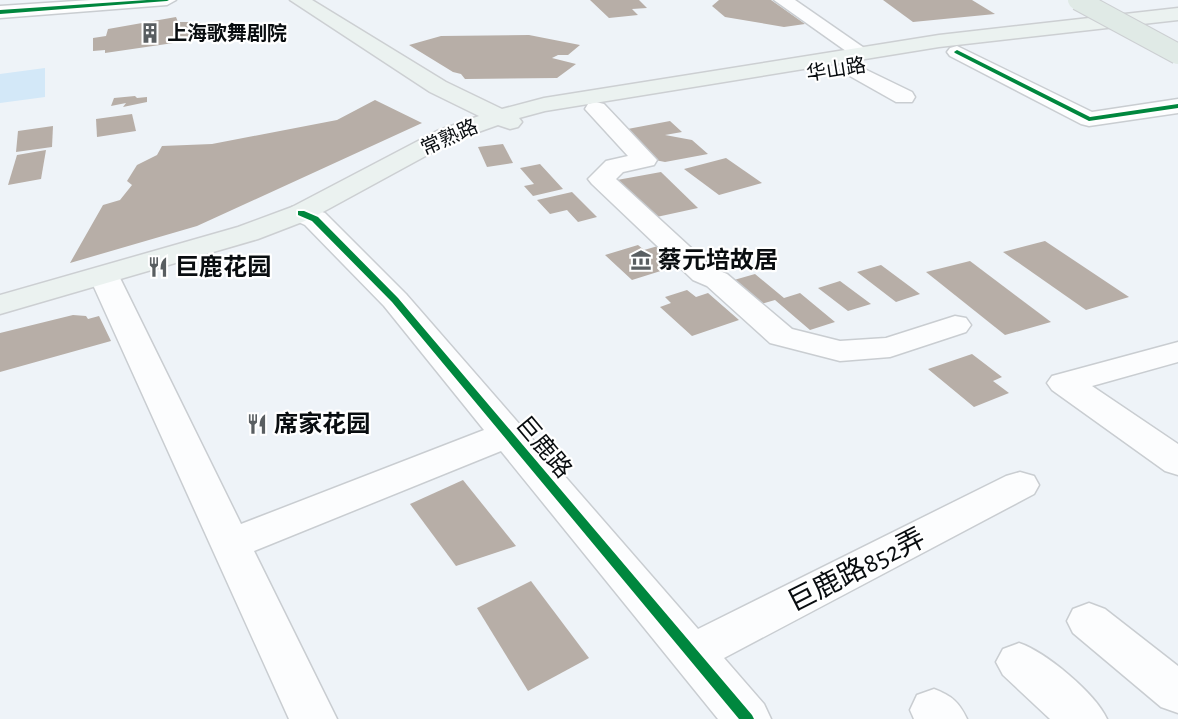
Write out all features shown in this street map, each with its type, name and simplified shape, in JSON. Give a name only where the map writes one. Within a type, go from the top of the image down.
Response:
[{"type":"highway","points":[[1078,0],[1178,54]]},
{"type":"highway","points":[[1112,16],[1175,22]]},
{"type":"main road","points":[[299,0],[438,87],[498,116]]},
{"type":"main road","points":[[1065,0],[1112,16],[1178,61]]},
{"type":"main road","points":[[1134,0],[1175,22]]},
{"type":"main road","name":"华山路","points":[[498,116],[544,105],[638,89],[854,59],[957,52],[1112,16]]},
{"type":"main road","name":"华山路","points":[[498,116],[552,116],[596,109],[854,59],[1112,16],[1175,22]]},
{"type":"main road","name":"常熟路","points":[[0,315],[308,216],[386,183],[426,158],[468,139],[498,116]]},
{"type":"main road","name":"常熟路","points":[[222,241],[227,233],[293,206],[433,134],[476,118],[498,116]]},
{"type":"main road","name":"常熟路","points":[[0,305],[106,281],[222,241],[308,216]]},
{"type":"street","points":[[0,12],[167,0]]},
{"type":"street","points":[[783,0],[904,97]]},
{"type":"street","points":[[957,52],[1089,119],[1178,106]]},
{"type":"street","points":[[596,109],[645,160],[615,166],[601,179],[703,274],[717,280],[781,336],[840,351],[890,347],[955,325]]},
{"type":"street","name":"巨鹿路","points":[[308,216],[395,300],[747,719]]},
{"type":"street","points":[[106,281],[313,719]]},
{"type":"street","points":[[1178,352],[1064,383],[1178,462]]},
{"type":"street","points":[[230,544],[507,434]]},
{"type":"street","name":"巨鹿路852弄","points":[[692,653],[1020,485]]},
{"type":"street","points":[[1089,621],[1178,693]]},
{"type":"street","points":[[1020,663],[1083,719]]},
{"type":"shaded area","points":[[45,68],[45,97],[0,103],[0,74]]},
{"type":"building","points":[[590,0],[639,0],[647,8],[632,9],[638,15],[609,18]]},
{"type":"building","points":[[719,0],[771,0],[805,24],[784,27],[725,17],[712,6]]},
{"type":"building","points":[[883,0],[972,0],[995,14],[913,22]]},
{"type":"building","name":"上海歌舞剧院","points":[[176,17],[178,22],[200,22],[202,28],[192,29],[194,40],[105,53],[105,50],[93,51],[93,38],[106,36],[108,29]]},
{"type":"building","points":[[529,35],[580,45],[568,55],[558,55],[552,58],[576,64],[557,78],[465,79],[461,74],[453,72],[409,45],[441,36]]},
{"type":"building","points":[[135,96],[137,98],[147,97],[147,102],[123,107],[126,103],[111,106],[114,98]]},
{"type":"building","points":[[375,100],[422,123],[197,226],[70,263],[103,205],[120,200],[132,185],[127,181],[137,165],[157,155],[162,146],[212,144],[337,120]]},
{"type":"building","points":[[132,114],[136,131],[97,137],[96,119]]},
{"type":"building","points":[[670,121],[682,132],[665,135],[692,140],[708,154],[665,162],[645,158],[617,131]]},
{"type":"building","points":[[53,126],[52,147],[16,152],[18,131]]},
{"type":"building","points":[[503,144],[513,163],[487,167],[478,147]]},
{"type":"building","points":[[46,150],[41,179],[8,185],[17,155]]},
{"type":"building","points":[[726,158],[762,183],[719,195],[684,169]]},
{"type":"building","points":[[540,164],[563,189],[533,196],[524,186],[534,184],[520,168]]},
{"type":"building","points":[[661,172],[698,208],[652,218],[617,180]]},
{"type":"building","points":[[572,192],[597,217],[578,222],[567,210],[550,214],[537,200]]},
{"type":"building","points":[[1045,241],[1129,297],[1086,310],[1003,252]]},
{"type":"building","points":[[638,245],[644,250],[658,246],[675,260],[660,264],[667,269],[632,280],[605,255]]},
{"type":"building","points":[[970,261],[1051,322],[1005,335],[926,272]]},
{"type":"building","points":[[881,265],[920,294],[896,302],[857,272]]},
{"type":"building","points":[[755,274],[784,298],[800,293],[835,322],[810,330],[775,300],[754,306],[727,282]]},
{"type":"building","points":[[840,281],[871,304],[848,311],[818,288]]},
{"type":"building","points":[[687,290],[696,297],[708,293],[739,320],[692,336],[660,307],[671,303],[665,297]]},
{"type":"building","points":[[73,315],[86,316],[88,319],[99,316],[111,341],[0,372],[0,333]]},
{"type":"building","points":[[972,354],[1002,377],[993,381],[1009,393],[974,407],[928,369]]},
{"type":"building","points":[[463,480],[516,546],[456,566],[410,504]]},
{"type":"building","points":[[531,581],[589,658],[528,691],[477,608]]},
{"type":"cycle path","points":[[0,12],[167,0]]},
{"type":"cycle path","points":[[957,52],[1089,119],[1178,106]]},
{"type":"cycle path","points":[[301,213],[315,219],[395,300],[747,719]]},
{"type":"place","name":"上海歌舞剧院","points":[[150,33]]},
{"type":"place","name":"蔡元培故居","points":[[641,260]]},
{"type":"place","name":"巨鹿花园","points":[[158,267]]},
{"type":"place","name":"席家花园","points":[[257,424]]}]
